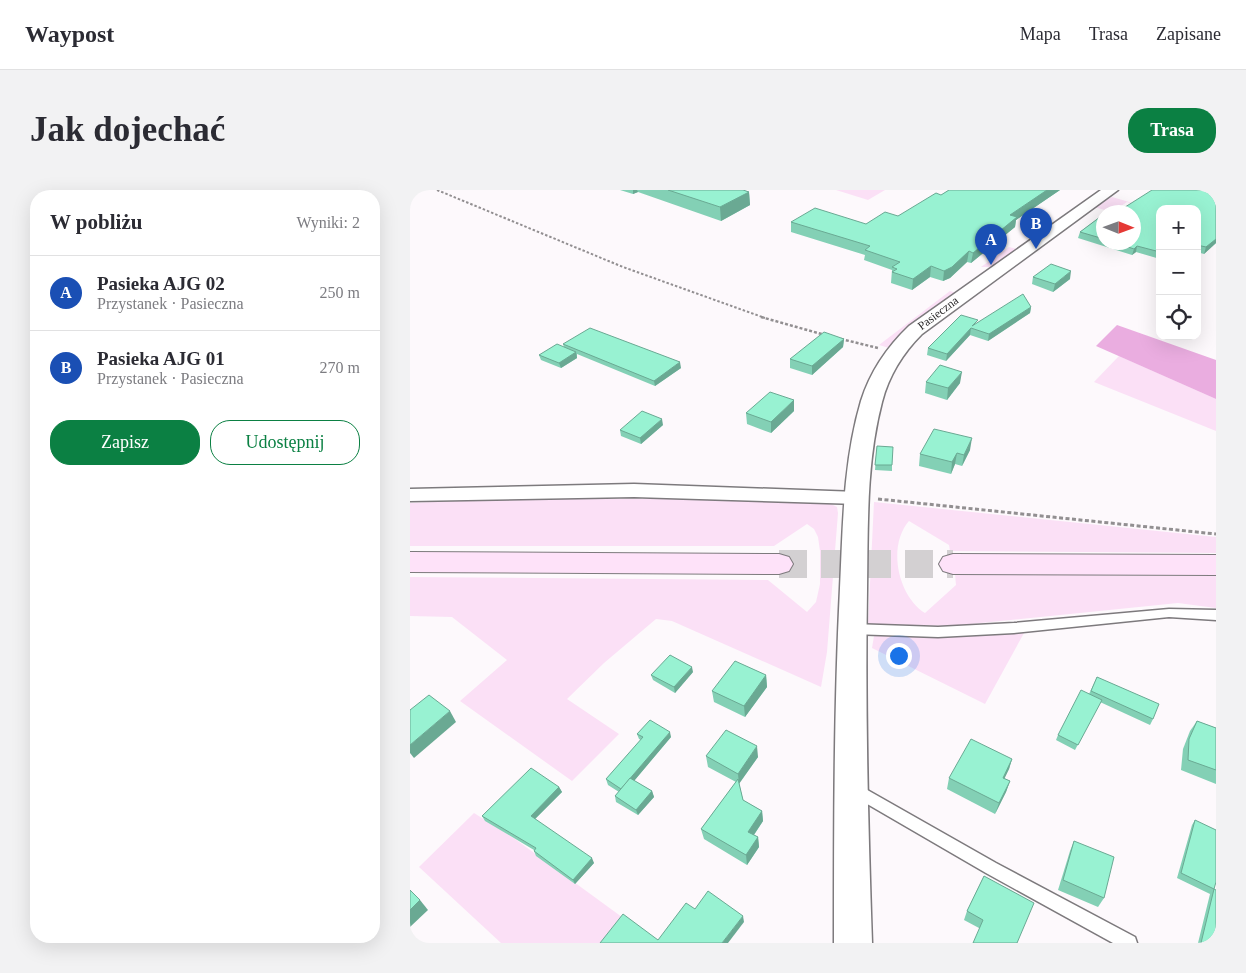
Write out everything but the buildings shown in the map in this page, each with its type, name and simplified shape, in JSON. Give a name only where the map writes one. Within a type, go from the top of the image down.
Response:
[{"type":"main road","points":[[410,562],[779,564]]},
{"type":"main road","points":[[952,564],[1216,566]]},
{"type":"street","name":"Pasieczna","points":[[853,943],[851,787],[852,629],[858,498],[870,407],[878,379],[894,353],[913,332],[1111,190]]},
{"type":"street","points":[[410,496],[496,492],[718,491],[858,498]]},
{"type":"lane","points":[[852,629],[938,632],[1014,628],[1169,613],[1216,615]]},
{"type":"lane","points":[[851,787],[991,868],[1129,943]]},
{"type":"path","points":[[437,190],[508,222],[750,314],[894,353]]},
{"type":"path","points":[[858,498],[875,498],[1216,534]]},
{"type":"shaded area","points":[[836,190],[885,190],[868,200]]},
{"type":"shaded area","points":[[1112,197],[1139,205],[1127,202],[1122,205],[1098,205]]},
{"type":"shaded area","points":[[1141,205],[1156,210],[1156,212],[1141,207]]},
{"type":"shaded area","points":[[1009,247],[1017,249],[991,267],[981,267]]},
{"type":"shaded area","points":[[950,291],[956,293],[912,326],[889,348],[879,345]]},
{"type":"shaded area","points":[[1117,325],[1216,360],[1216,399],[1096,346]]},
{"type":"shaded area","points":[[1119,356],[1216,399],[1216,431],[1094,382]]},
{"type":"shaded area","points":[[497,499],[784,499],[831,504],[837,507],[827,652],[821,687],[672,621],[656,619],[604,663],[567,699],[619,734],[572,781],[460,701],[507,660],[452,617],[410,616],[410,577],[768,580],[807,612],[816,602],[820,584],[818,537],[814,529],[807,524],[774,546],[410,546],[410,503]]},
{"type":"shaded area","points":[[874,502],[1216,537],[1216,553],[950,551],[949,545],[909,521],[902,531],[898,544],[899,570],[902,583],[908,595],[925,613],[956,585],[955,574],[1216,576],[1216,608],[1178,603],[951,626],[868,624]]},
{"type":"shaded area","points":[[1024,633],[985,704],[872,648],[874,636],[953,637]]},
{"type":"shaded area","points":[[474,813],[515,839],[626,920],[608,943],[501,943],[419,867]]},
{"type":"tunnel","points":[[779,564],[953,564]]},
{"type":"place","name":"Pasieka AJG 01","points":[[1036,249]]},
{"type":"place","name":"Pasieka AJG 02","points":[[991,265]]}]
